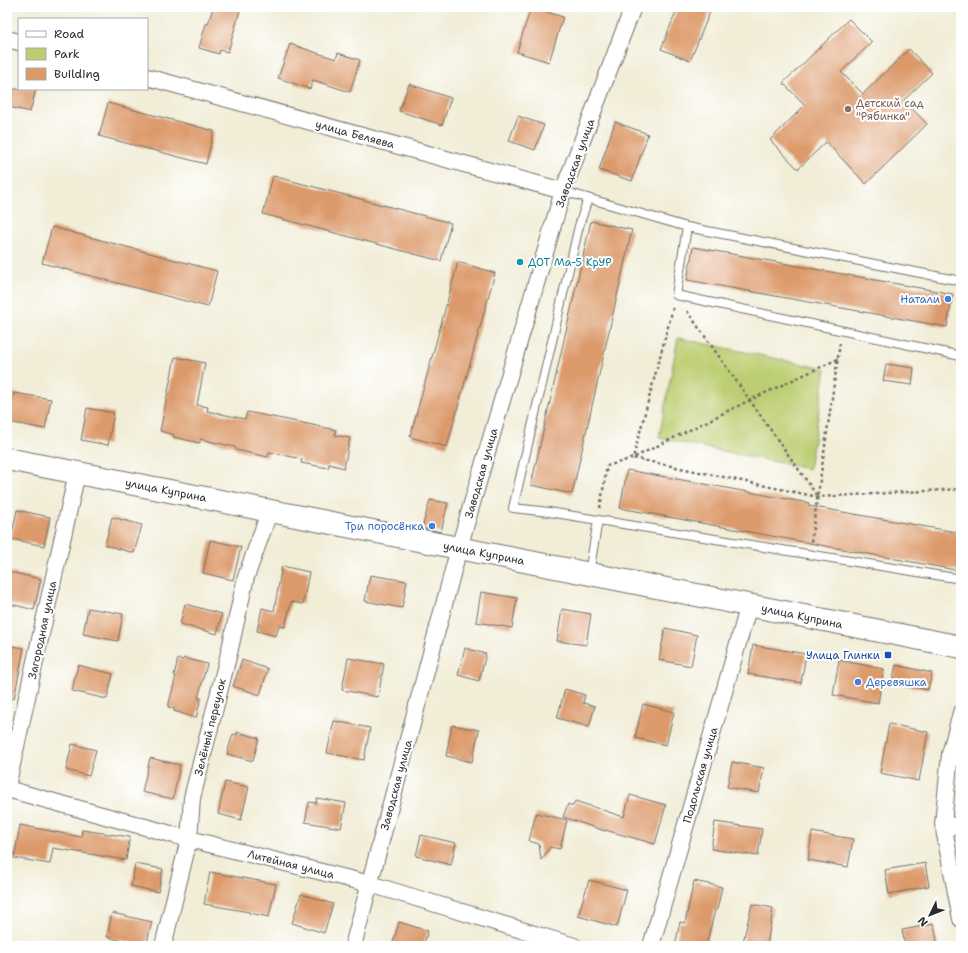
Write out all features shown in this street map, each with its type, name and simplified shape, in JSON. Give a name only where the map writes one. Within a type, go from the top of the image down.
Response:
[{"type":"street","name":"Заводская улица","points":[[353,946],[459,548],[563,191],[633,7]]},
{"type":"street","points":[[7,39],[18,42]]},
{"type":"street","name":"улица Беляева","points":[[148,77],[563,191]]},
{"type":"street","name":"улица Куприна","points":[[7,459],[961,647]]},
{"type":"street","name":"Загородная улица","points":[[7,788],[77,473]]},
{"type":"street","name":"Зелёный переулок","points":[[164,946],[189,839],[192,798],[229,652],[246,577],[270,510]]},
{"type":"street","name":"Подольская улица","points":[[651,946],[749,605]]},
{"type":"street","points":[[961,713],[950,754],[943,824],[961,919]]},
{"type":"street","name":"Литейная улица","points":[[7,788],[189,839],[370,884],[574,946]]},
{"type":"street","points":[[943,824],[961,827]]},
{"type":"lane","points":[[563,191],[687,227],[961,281]]},
{"type":"lane","points":[[588,198],[579,226],[513,508],[549,512],[961,579]]},
{"type":"lane","points":[[687,227],[676,295],[961,356]]},
{"type":"lane","points":[[589,573],[598,520]]},
{"type":"path","points":[[633,458],[676,295]]},
{"type":"path","points":[[676,295],[818,497]]},
{"type":"path","points":[[809,554],[842,331]]},
{"type":"path","points":[[598,520],[607,466],[633,458],[750,400],[838,359]]},
{"type":"path","points":[[633,458],[818,497],[961,489]]},
{"type":"green space","points":[[678,338],[826,369],[809,469],[659,438]]},
{"type":"building","points":[[213,7],[241,7],[228,52],[220,50],[219,54],[199,48]]},
{"type":"building","points":[[531,7],[563,17],[549,62],[517,52]]},
{"type":"building","points":[[678,7],[712,7],[690,61],[661,49]]},
{"type":"building","points":[[849,19],[872,42],[841,72],[863,94],[909,49],[932,73],[904,100],[927,124],[866,184],[826,142],[798,169],[770,140],[805,105],[783,83]]},
{"type":"building","points":[[290,44],[336,59],[338,53],[360,60],[350,92],[313,80],[310,89],[278,78]]},
{"type":"building","points":[[409,84],[451,98],[442,125],[399,111]]},
{"type":"building","points":[[14,89],[36,90],[30,112],[9,107]]},
{"type":"building","points":[[108,103],[214,131],[206,164],[99,136]]},
{"type":"building","points":[[518,116],[544,125],[535,150],[509,141]]},
{"type":"building","points":[[615,122],[648,134],[632,181],[599,170]]},
{"type":"building","points":[[273,176],[451,223],[441,261],[263,214]]},
{"type":"building","points":[[591,221],[632,230],[572,494],[531,485]]},
{"type":"building","points":[[52,227],[217,271],[208,307],[42,263]]},
{"type":"building","points":[[693,247],[953,294],[947,327],[687,280]]},
{"type":"building","points":[[458,262],[495,273],[447,447],[410,437]]},
{"type":"building","points":[[175,357],[205,363],[197,405],[208,407],[207,411],[245,419],[247,412],[336,430],[335,435],[350,438],[344,468],[329,464],[328,468],[301,463],[302,459],[269,452],[268,457],[236,450],[235,447],[200,439],[200,443],[173,437],[174,435],[160,431]]},
{"type":"building","points":[[886,364],[914,368],[912,385],[883,381]]},
{"type":"building","points":[[14,393],[51,399],[45,429],[9,422]]},
{"type":"building","points":[[87,408],[114,413],[108,445],[81,440]]},
{"type":"building","points":[[627,470],[809,503],[809,506],[961,533],[961,571],[620,508]]},
{"type":"building","points":[[430,500],[448,503],[441,532],[422,528]]},
{"type":"building","points":[[17,510],[50,517],[44,546],[11,539]]},
{"type":"building","points":[[112,517],[142,525],[134,553],[105,545]]},
{"type":"building","points":[[210,540],[241,547],[233,580],[203,573]]},
{"type":"building","points":[[282,566],[309,572],[303,604],[291,602],[285,627],[279,626],[276,636],[257,631],[262,608],[274,611]]},
{"type":"building","points":[[9,572],[41,579],[34,610],[7,603],[7,582]]},
{"type":"building","points":[[370,575],[407,581],[402,608],[365,601]]},
{"type":"building","points":[[481,592],[517,598],[512,628],[476,622]]},
{"type":"building","points":[[185,604],[222,614],[217,634],[180,624]]},
{"type":"building","points":[[88,608],[123,614],[118,641],[83,634]]},
{"type":"building","points":[[562,609],[591,614],[586,645],[557,641]]},
{"type":"building","points":[[665,628],[697,635],[691,666],[659,660]]},
{"type":"building","points":[[7,645],[24,648],[14,699],[7,698]]},
{"type":"building","points":[[753,645],[806,654],[801,683],[748,674]]},
{"type":"building","points":[[465,648],[486,654],[479,681],[458,675]]},
{"type":"building","points":[[184,658],[207,664],[198,698],[201,698],[196,718],[174,711],[174,708],[168,707],[176,676],[174,675],[178,659],[183,660]]},
{"type":"building","points":[[348,658],[384,664],[378,697],[342,690]]},
{"type":"building","points":[[242,660],[268,669],[260,695],[233,686]]},
{"type":"building","name":"Деревяшка","points":[[839,660],[884,669],[878,703],[833,695]]},
{"type":"building","points":[[78,665],[113,674],[107,699],[72,691]]},
{"type":"building","points":[[896,665],[932,673],[928,690],[892,682]]},
{"type":"building","points":[[565,689],[585,695],[583,703],[595,706],[589,727],[557,718]]},
{"type":"building","points":[[643,704],[674,712],[666,745],[635,738]]},
{"type":"building","points":[[334,721],[370,728],[364,760],[327,753]]},
{"type":"building","points":[[889,724],[928,732],[919,781],[880,773]]},
{"type":"building","points":[[452,725],[479,730],[472,762],[446,756]]},
{"type":"building","points":[[237,732],[259,738],[253,761],[227,754],[233,734],[237,735]]},
{"type":"building","points":[[72,744],[96,750],[89,776],[66,770]]},
{"type":"building","points":[[150,758],[180,765],[173,799],[142,792]]},
{"type":"building","points":[[732,762],[764,768],[759,793],[727,787]]},
{"type":"building","points":[[225,782],[249,787],[241,820],[218,814]]},
{"type":"building","points":[[630,795],[666,805],[655,844],[605,831],[563,817],[568,804],[573,806],[575,801],[624,817]]},
{"type":"building","points":[[317,798],[346,803],[341,828],[305,822],[309,802],[316,803]]},
{"type":"building","points":[[536,813],[567,820],[560,849],[550,847],[541,860],[539,844],[529,841]]},
{"type":"building","points":[[715,822],[762,829],[758,856],[711,849]]},
{"type":"building","points":[[20,825],[81,837],[82,830],[130,837],[126,860],[53,848],[50,864],[14,858]]},
{"type":"building","points":[[812,832],[853,839],[848,867],[808,860]]},
{"type":"building","points":[[421,835],[456,843],[451,865],[416,856]]},
{"type":"building","points":[[925,863],[929,886],[889,894],[885,870]]},
{"type":"building","points":[[135,864],[163,869],[158,892],[131,886]]},
{"type":"building","points":[[210,872],[276,884],[269,917],[204,904]]},
{"type":"building","points":[[589,880],[627,890],[617,927],[578,916]]},
{"type":"building","points":[[694,881],[722,887],[717,910],[715,910],[706,946],[675,946],[680,922],[685,923]]},
{"type":"building","points":[[301,894],[333,904],[324,933],[292,923]]},
{"type":"building","points":[[752,904],[773,908],[767,946],[742,946]]},
{"type":"building","points":[[112,913],[152,922],[146,946],[107,937]]},
{"type":"building","points":[[399,922],[428,931],[423,946],[392,946]]},
{"type":"building","points":[[934,924],[938,946],[905,946],[902,930]]},
{"type":"place","name":"Детский сад \"Рябинка\"","points":[[848,109]]},
{"type":"place","name":"ДОТ Ма-5 КрУР","points":[[520,262]]},
{"type":"place","name":"Натали","points":[[948,299]]},
{"type":"place","name":"Три поросёнка","points":[[432,526]]},
{"type":"place","name":"Улица Глинки","points":[[888,655]]},
{"type":"place","name":"Деревяшка","points":[[858,682]]}]
